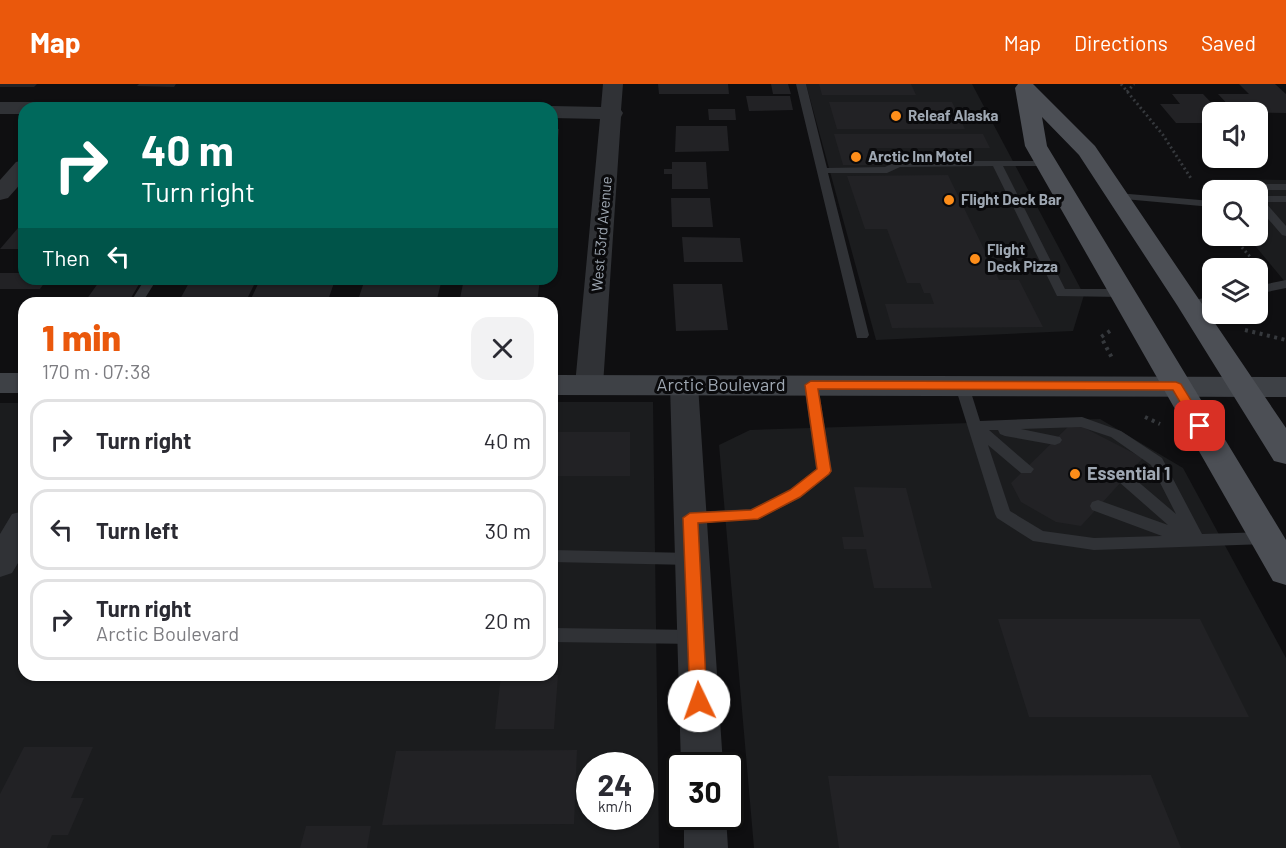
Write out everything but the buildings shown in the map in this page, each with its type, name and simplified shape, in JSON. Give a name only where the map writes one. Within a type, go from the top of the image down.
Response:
[{"type":"main road","points":[[1025,88],[1036,147],[1286,572]]},
{"type":"main road","points":[[1025,88],[1087,151],[1117,196],[1202,303]]},
{"type":"main road","points":[[1212,324],[1242,387],[1286,453]]},
{"type":"main road","points":[[0,383],[18,383]]},
{"type":"main road","name":"Arctic Boulevard","points":[[558,385],[1286,387]]},
{"type":"street","name":"West 53rd Avenue","points":[[589,385],[613,112],[613,84]]},
{"type":"street","points":[[0,108],[18,108]]},
{"type":"street","points":[[558,112],[613,112]]},
{"type":"street","points":[[0,193],[18,174]]},
{"type":"street","points":[[684,385],[701,752]]},
{"type":"street","points":[[0,564],[18,533]]},
{"type":"street","points":[[705,830],[706,848]]},
{"type":"lane","points":[[801,84],[862,335]]},
{"type":"lane","points":[[996,163],[1062,293],[1122,293]]},
{"type":"lane","points":[[830,170],[887,170],[898,164],[1046,163]]},
{"type":"lane","points":[[1268,187],[1286,187]]},
{"type":"lane","points":[[1117,196],[1202,203]]},
{"type":"lane","points":[[1268,202],[1286,199]]},
{"type":"lane","points":[[1268,205],[1286,210]]},
{"type":"lane","points":[[1268,210],[1280,219],[1286,233]]},
{"type":"lane","points":[[1268,288],[1286,284]]},
{"type":"lane","points":[[690,518],[753,515],[795,494],[824,471],[811,385]]},
{"type":"lane","points":[[962,386],[1003,514],[1039,537],[1094,544],[1266,538]]},
{"type":"lane","points":[[975,426],[1082,422],[1116,434],[1156,462],[1198,542]]},
{"type":"lane","points":[[975,426],[1055,440]]},
{"type":"lane","points":[[975,426],[1026,469]]},
{"type":"lane","points":[[1124,478],[1198,542]]},
{"type":"lane","points":[[1098,506],[1198,542]]},
{"type":"lane","points":[[558,556],[691,559]]},
{"type":"lane","points":[[558,635],[696,637]]},
{"type":"path","points":[[1121,84],[1163,135],[1202,192]]},
{"type":"path","points":[[1127,92],[1134,84]]},
{"type":"shaded area","points":[[806,84],[972,84],[1084,295],[1073,331],[876,340]]},
{"type":"shaded area","points":[[1212,179],[1286,180],[1286,283],[1268,261],[1268,258],[1265,258],[1255,246],[1268,246],[1268,180]]},
{"type":"shaded area","points":[[558,402],[653,402],[659,848],[0,848],[0,403],[18,403],[18,681],[558,681]]},
{"type":"shaded area","points":[[1100,419],[1183,468],[1286,658],[1286,848],[754,848],[719,445],[750,430]]},
{"type":"place","name":"Releaf Alaska","points":[[896,116]]},
{"type":"place","name":"Arctic Inn Motel","points":[[856,157]]},
{"type":"place","name":"Flight Deck Bar","points":[[949,200]]},
{"type":"place","name":"Flight Deck Pizza","points":[[975,259]]},
{"type":"place","name":"Essential 1","points":[[1075,474]]},
{"type":"route","points":[[699,701],[690,518],[753,515],[795,494],[824,471],[811,385],[1176,386],[1200,426]]}]
